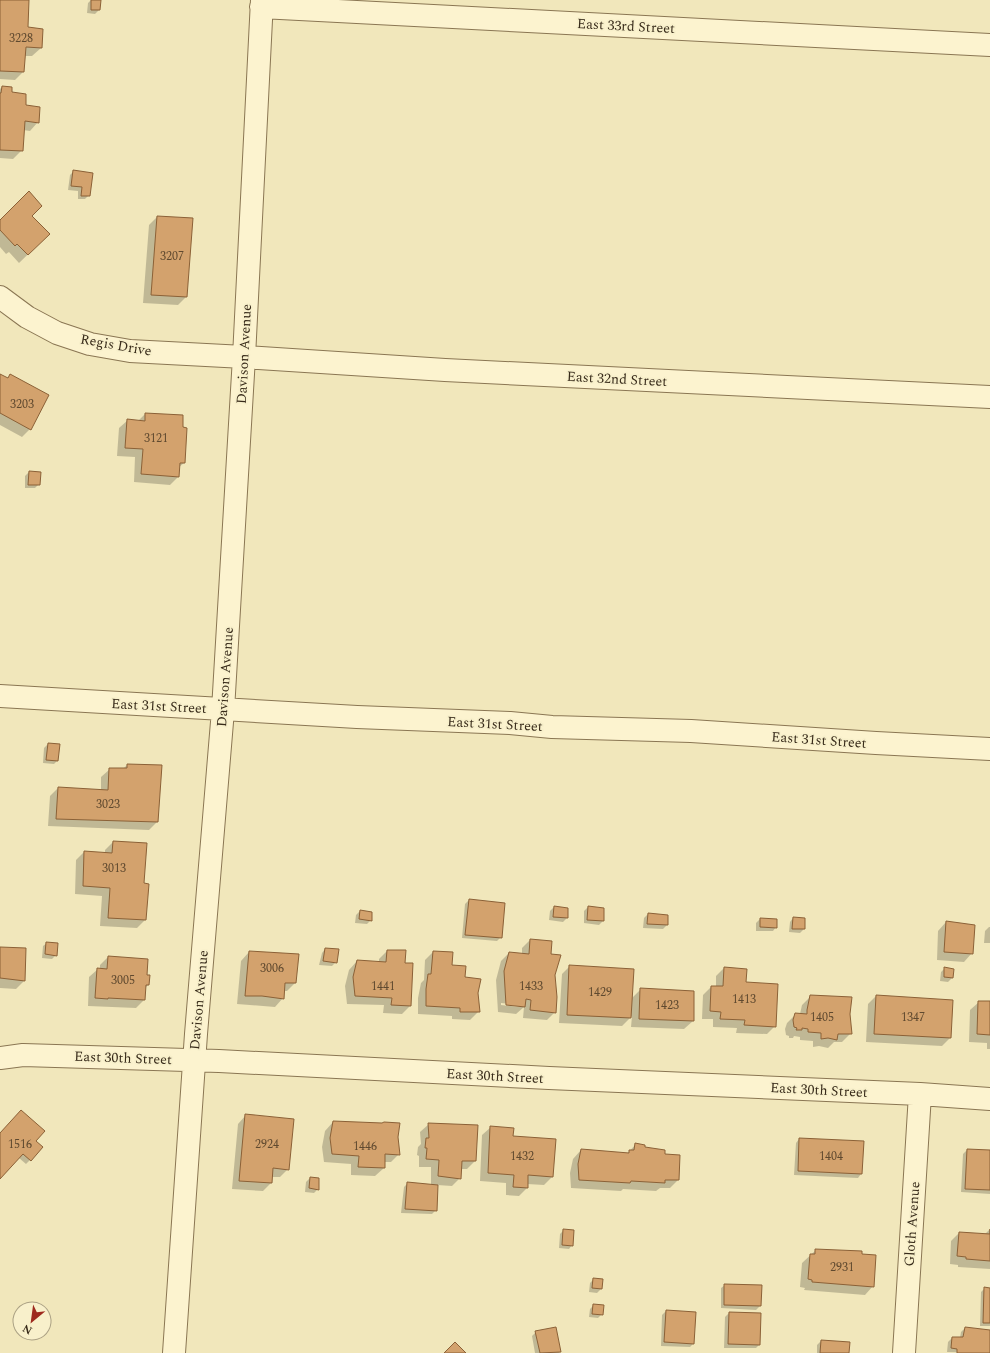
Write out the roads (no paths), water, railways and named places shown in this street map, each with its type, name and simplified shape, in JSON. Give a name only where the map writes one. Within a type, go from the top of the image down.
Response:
[{"type":"street","name":"East 33rd Street","points":[[261,4],[990,45]]},
{"type":"street","name":"Davison Avenue","points":[[174,1353],[194,1061],[223,710],[244,357],[261,4]]},
{"type":"street","name":"Regis Drive","points":[[0,297],[27,317],[57,332],[90,344],[130,351],[244,357]]},
{"type":"street","name":"East 32nd Street","points":[[244,357],[468,371],[990,398]]},
{"type":"street","name":"East 31st Street","points":[[0,696],[223,710],[510,723],[552,727],[691,731],[868,743],[990,749]]},
{"type":"street","name":"East 30th Street","points":[[0,1058],[23,1055],[194,1061],[920,1094],[990,1099]]},
{"type":"street","name":"Gloth Avenue","points":[[904,1353],[920,1094]]}]
